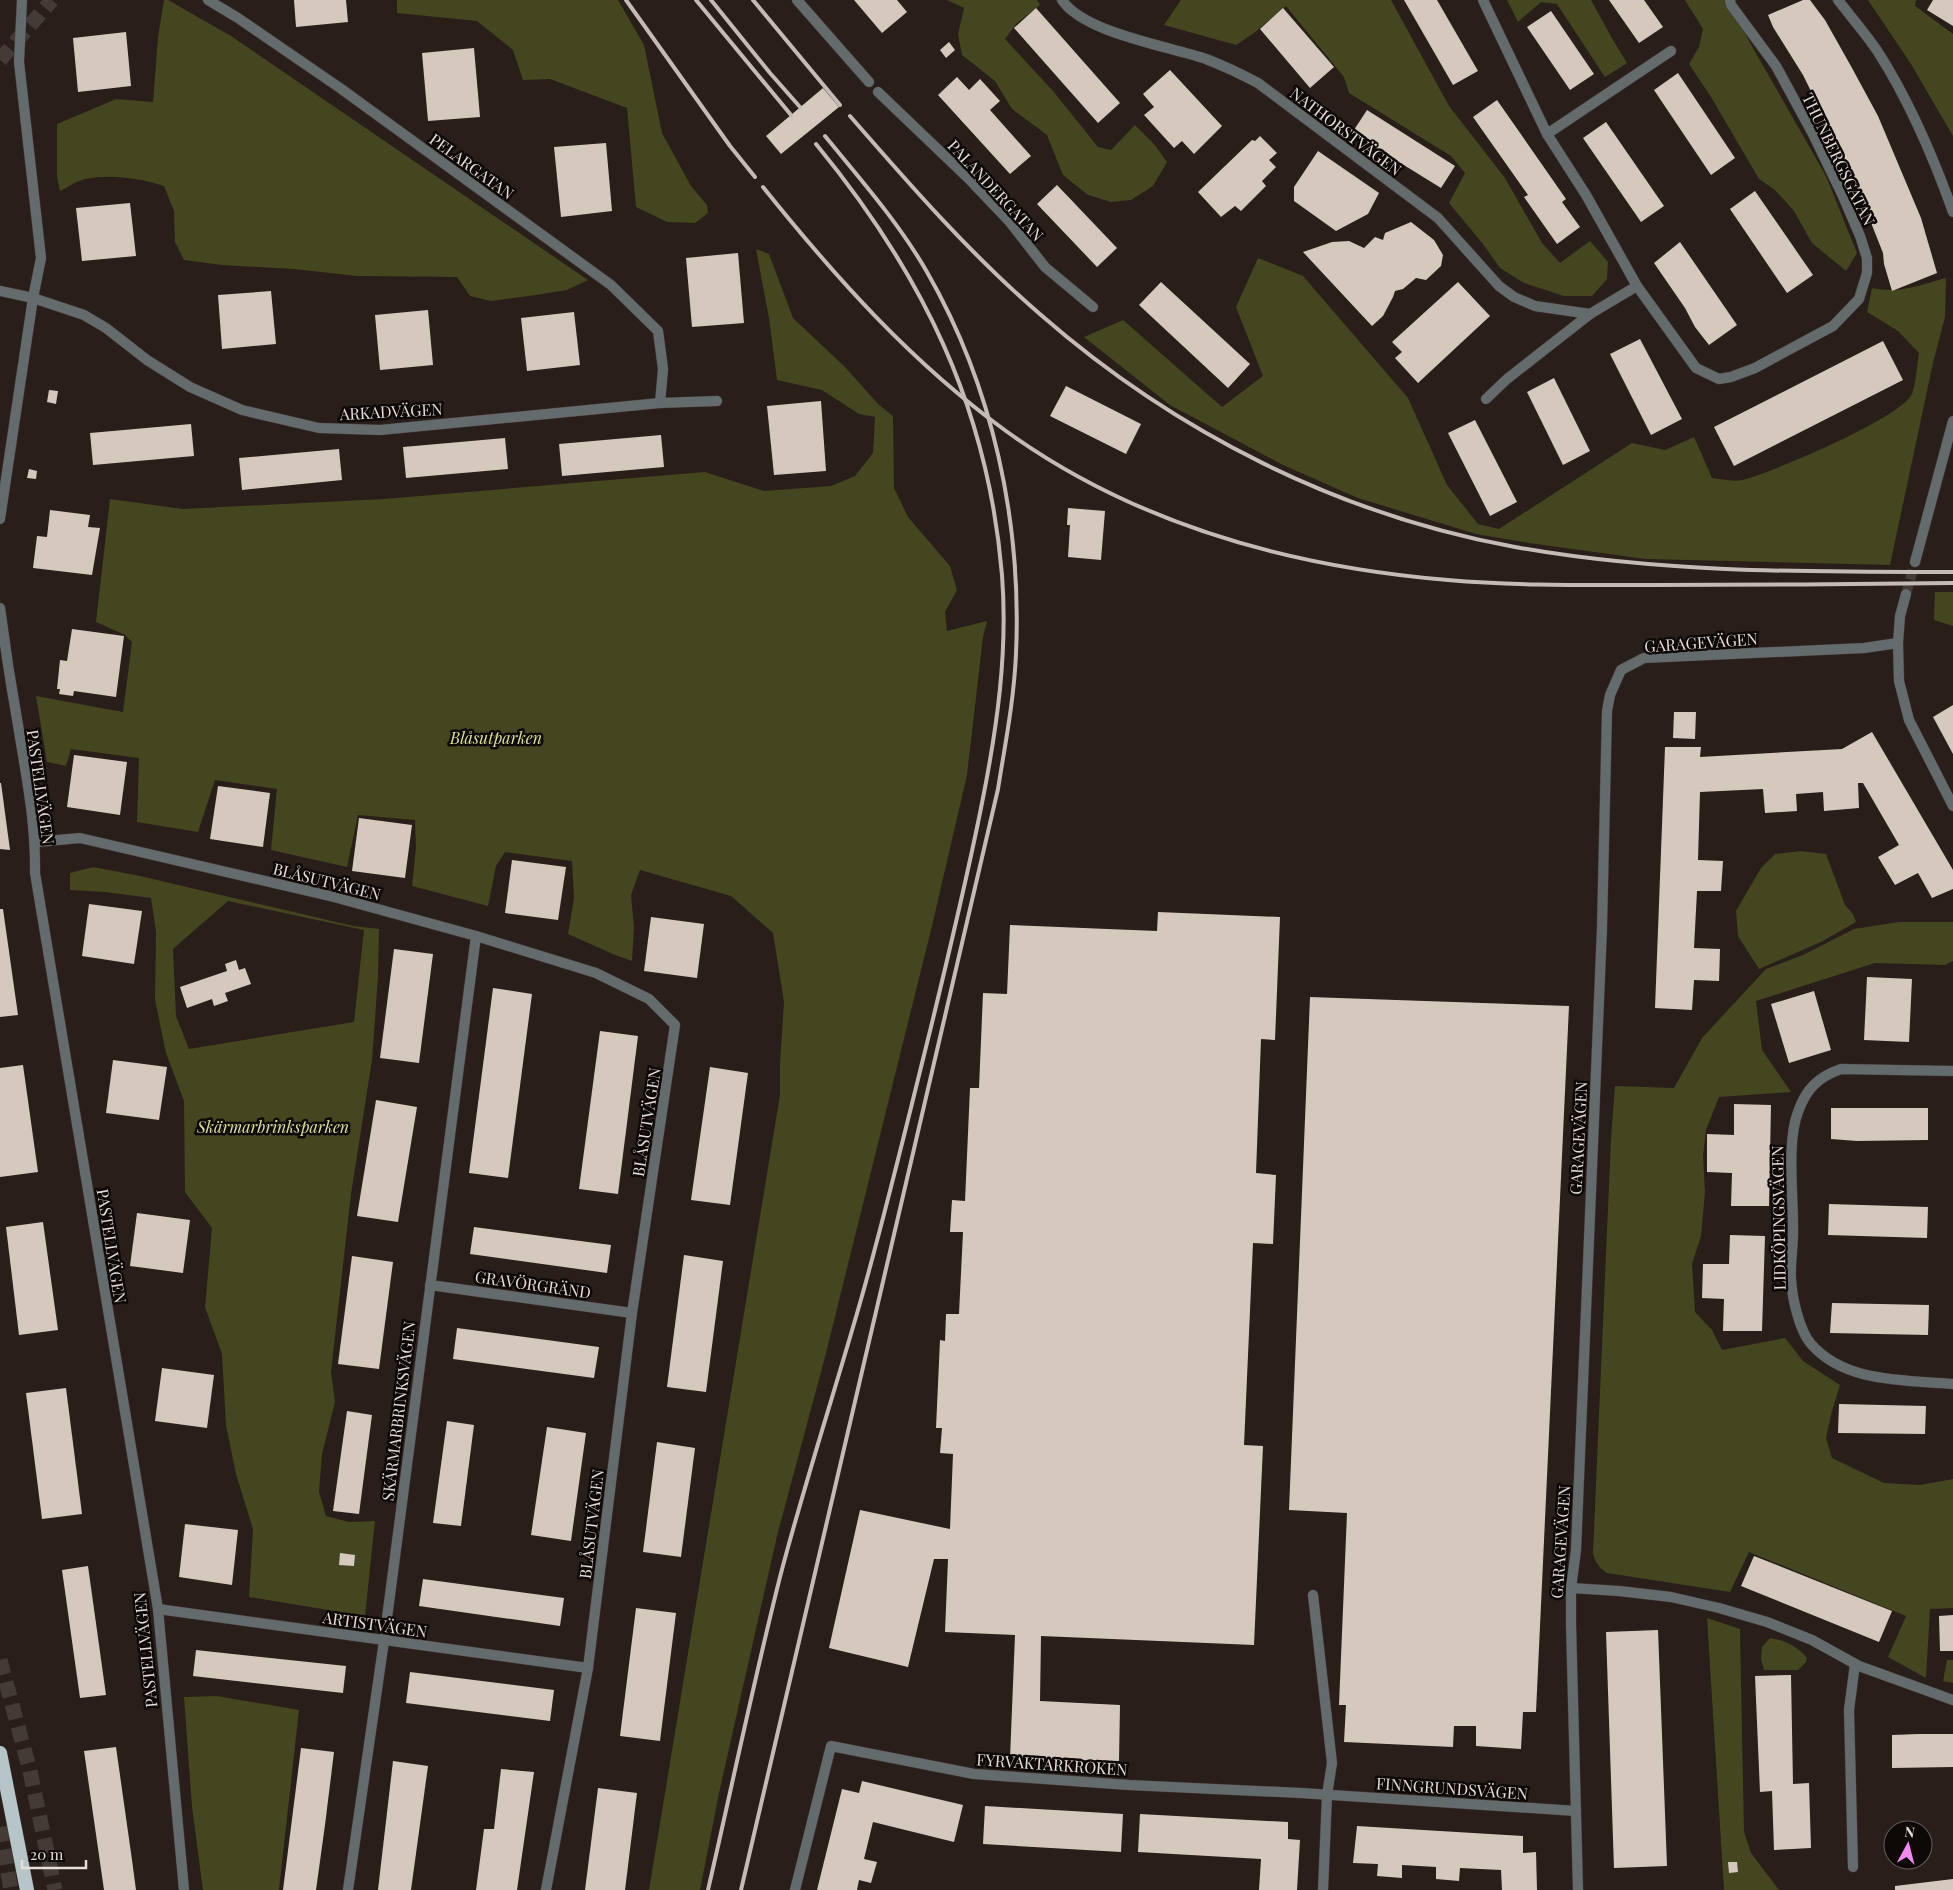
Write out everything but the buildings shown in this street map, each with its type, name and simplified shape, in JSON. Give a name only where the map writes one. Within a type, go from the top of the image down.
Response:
[{"type":"highway","points":[[0,1753],[27,1890]]},
{"type":"street","points":[[0,519],[33,298],[41,258],[19,62],[22,0]]},
{"type":"street","name":"PELARGATAN","points":[[208,0],[238,18],[340,88],[611,285],[658,331],[663,369],[661,398]]},
{"type":"street","points":[[797,0],[869,82]]},
{"type":"street","name":"NATHORSTVÄGEN","points":[[1062,0],[1074,14],[1100,27],[1206,60],[1258,83],[1438,218],[1499,286],[1514,297],[1535,306],[1590,314]]},
{"type":"street","name":"THUNBERGSGATAN","points":[[1483,0],[1547,134],[1586,195],[1637,286],[1696,368],[1719,379],[1731,377],[1755,368],[1833,326],[1859,299],[1867,272],[1867,258],[1842,194],[1813,134],[1776,66],[1730,0]]},
{"type":"street","points":[[1838,0],[1878,52],[1908,105],[1925,138],[1953,212]]},
{"type":"street","points":[[1547,134],[1671,51]]},
{"type":"street","name":"PALANDERGATAN","points":[[878,92],[970,180],[1009,221],[1045,267],[1093,307]]},
{"type":"street","points":[[1486,399],[1507,379],[1590,314],[1637,286]]},
{"type":"street","name":"ARKADVÄGEN","points":[[0,291],[33,298],[84,315],[106,328],[147,360],[190,387],[242,410],[319,428],[380,430],[661,398],[717,402]]},
{"type":"street","points":[[1915,562],[1953,421]]},
{"type":"street","points":[[1906,594],[1900,616],[1898,643],[1899,681],[1909,720],[1953,806]]},
{"type":"street","name":"PASTELLVÄGEN","points":[[0,608],[8,670],[30,797],[35,838],[35,873],[158,1610],[184,1890]]},
{"type":"street","name":"GARAGEVÄGEN","points":[[1578,1890],[1571,1588],[1576,1550],[1602,928],[1606,742],[1610,696],[1621,670],[1644,658],[1864,648],[1898,643]]},
{"type":"street","name":"BLÅSUTVÄGEN","points":[[35,838],[80,838],[334,897],[476,936],[596,973],[649,999],[676,1025],[632,1314],[588,1668],[546,1890]]},
{"type":"street","name":"SKÄRMARBRINKSVÄGEN","points":[[348,1890],[384,1641],[476,936]]},
{"type":"street","name":"LIDKÖPINGSVÄGEN","points":[[1953,1071],[1841,1069],[1825,1074],[1812,1086],[1798,1113],[1792,1138],[1793,1233],[1791,1279],[1797,1315],[1810,1342],[1830,1362],[1876,1378],[1953,1384]]},
{"type":"street","name":"GRAVÖRGRÄND","points":[[430,1285],[632,1314]]},
{"type":"street","points":[[1571,1588],[1619,1591],[1696,1601],[1766,1622],[1812,1640],[1855,1664],[1953,1700]]},
{"type":"street","points":[[1313,1595],[1332,1763],[1327,1795],[1323,1890]]},
{"type":"street","name":"ARTISTVÄGEN","points":[[158,1610],[588,1668]]},
{"type":"street","points":[[1853,1867],[1848,1710],[1855,1664]]},
{"type":"street","name":"FYRVAKTARKROKEN","points":[[795,1890],[831,1746],[974,1774],[1128,1785],[1327,1795]]},
{"type":"street","name":"FINNGRUNDSVÄGEN","points":[[1327,1795],[1576,1811]]},
{"type":"green space","points":[[164,0],[168,0],[231,36],[588,280],[567,290],[491,301],[470,296],[457,277],[357,276],[184,260],[175,242],[174,211],[164,186],[135,179],[105,177],[82,180],[60,191],[57,177],[57,124],[116,99],[153,102],[158,37]]},
{"type":"green space","points":[[397,0],[618,0],[644,45],[662,133],[691,186],[707,205],[708,213],[695,223],[667,222],[636,207],[627,108],[550,79],[523,80],[513,50],[477,21],[397,13]]},
{"type":"green space","points":[[947,0],[1037,0],[1040,5],[1017,23],[1005,39],[1053,91],[1098,147],[1111,150],[1135,125],[1154,144],[1167,162],[1153,186],[1131,200],[1111,202],[1088,195],[1063,175],[1047,135],[1012,109],[995,81],[962,55],[958,34],[964,8]]},
{"type":"green space","points":[[1181,0],[1391,0],[1449,106],[1505,178],[1542,243],[1560,263],[1590,241],[1608,262],[1607,279],[1592,296],[1564,296],[1524,283],[1500,268],[1449,203],[1465,173],[1451,156],[1349,93],[1344,77],[1286,6],[1254,33],[1236,45],[1164,25]]},
{"type":"green space","points":[[1507,0],[1591,0],[1627,63],[1605,77],[1557,4],[1541,2],[1518,22]]},
{"type":"green space","points":[[1685,0],[1730,0],[1749,41],[1826,176],[1857,253],[1846,271],[1812,243],[1794,211],[1775,190],[1759,179],[1711,97],[1689,64],[1699,47],[1703,29]]},
{"type":"green space","points":[[1868,0],[1916,0],[1915,6],[1953,34],[1953,136],[1911,64]]},
{"type":"green space","name":"Blåsutparken","points":[[756,249],[769,254],[793,318],[845,367],[879,405],[893,416],[894,488],[908,517],[950,566],[957,590],[945,612],[947,631],[987,621],[983,637],[967,775],[932,926],[825,1357],[777,1536],[719,1793],[700,1890],[649,1890],[780,1095],[784,1002],[773,933],[731,896],[640,870],[631,895],[634,927],[632,961],[568,934],[574,898],[572,861],[505,852],[496,866],[488,906],[412,886],[416,848],[415,820],[358,815],[347,867],[271,850],[277,789],[215,780],[198,832],[137,822],[139,758],[71,749],[66,766],[47,762],[36,696],[123,712],[132,642],[125,635],[96,622],[110,499],[183,509],[384,499],[705,472],[764,491],[831,486],[855,476],[873,453],[875,417],[859,414],[822,390],[777,380],[769,318]]},
{"type":"green space","points":[[1258,258],[1303,276],[1408,398],[1447,485],[1478,524],[1499,529],[1632,443],[1665,450],[1694,437],[1712,478],[1738,481],[1806,456],[1885,417],[1903,404],[1912,394],[1919,353],[1898,331],[1867,312],[1872,288],[1883,290],[1901,289],[1946,278],[1945,317],[1933,363],[1890,565],[1645,559],[1476,534],[1358,498],[1283,465],[1170,405],[1084,337],[1123,320],[1222,407],[1263,376],[1236,307]]},
{"type":"green space","points":[[1935,592],[1953,592],[1953,626],[1934,620]]},
{"type":"green space","points":[[1800,851],[1826,854],[1845,905],[1853,914],[1856,922],[1821,942],[1759,969],[1738,936],[1736,911],[1761,868],[1775,854]]},
{"type":"green space","name":"Skärmarbrinksparken","points":[[93,867],[140,876],[353,926],[379,929],[378,977],[372,1060],[351,1194],[331,1372],[335,1402],[322,1454],[319,1492],[326,1516],[349,1522],[375,1521],[365,1616],[249,1597],[253,1529],[236,1474],[226,1425],[222,1354],[205,1307],[212,1228],[185,1192],[184,1101],[166,1053],[155,1000],[156,932],[151,898],[70,890],[70,873]],"holes":[[[228,901],[364,930],[354,1022],[189,1049],[176,1016],[173,949]]]},
{"type":"green space","points":[[1899,922],[1953,922],[1953,961],[1945,965],[1875,963],[1756,1001],[1762,1050],[1791,1092],[1719,1097],[1706,1130],[1703,1156],[1705,1192],[1701,1236],[1692,1264],[1695,1312],[1712,1330],[1722,1350],[1785,1338],[1803,1361],[1840,1385],[1826,1438],[1832,1458],[1884,1483],[1920,1485],[1953,1479],[1953,1608],[1930,1609],[1926,1678],[1888,1657],[1906,1616],[1749,1552],[1730,1592],[1607,1573],[1595,1560],[1593,1553],[1611,1139],[1615,1086],[1674,1088],[1702,1038],[1766,969],[1803,955],[1854,929]]},
{"type":"green space","points":[[1707,1618],[1740,1629],[1744,1832],[1751,1853],[1779,1890],[1724,1890]]},
{"type":"green space","points":[[1770,1638],[1781,1640],[1795,1647],[1807,1658],[1806,1662],[1798,1670],[1764,1670],[1761,1659],[1762,1647]]},
{"type":"green space","points":[[1947,1660],[1953,1660],[1953,1683],[1943,1681]]},
{"type":"green space","points":[[217,1696],[299,1710],[279,1890],[203,1890],[192,1807],[184,1697]]},
{"type":"tunnel","points":[[0,60],[52,0]]},
{"type":"tunnel","points":[[1906,594],[1915,562]]},
{"type":"tunnel","points":[[0,1660],[30,1771],[55,1890]]},
{"type":"tunnel","points":[[0,1827],[11,1890]]},
{"type":"railway","points":[[626,0],[730,146],[755,177]]},
{"type":"railway","points":[[696,0],[791,115]]},
{"type":"railway","points":[[711,0],[800,107]]},
{"type":"railway","points":[[753,0],[840,105]]},
{"type":"railway","points":[[850,116],[918,193],[990,268],[1041,315],[1093,357],[1147,396],[1203,431],[1262,463],[1323,490],[1386,514],[1450,533],[1569,556],[1624,562],[1733,569],[1953,572]]},
{"type":"railway","points":[[741,1890],[998,789],[1011,705],[1016,654],[1017,604],[1008,505],[999,457],[986,409],[970,362],[950,316],[916,254],[879,202],[825,136]]},
{"type":"railway","points":[[708,1890],[780,1577],[870,1269],[944,971],[970,860],[987,775],[997,718],[1004,633],[1002,575],[994,514],[982,455],[965,399],[944,345],[918,293],[888,242],[854,193],[816,144]]},
{"type":"railway","points":[[763,187],[819,254],[877,318],[907,348],[972,405],[1006,431],[1056,464],[1108,492],[1161,516],[1217,536],[1274,552],[1331,564],[1390,574],[1474,582],[1602,585],[1953,583]]}]
